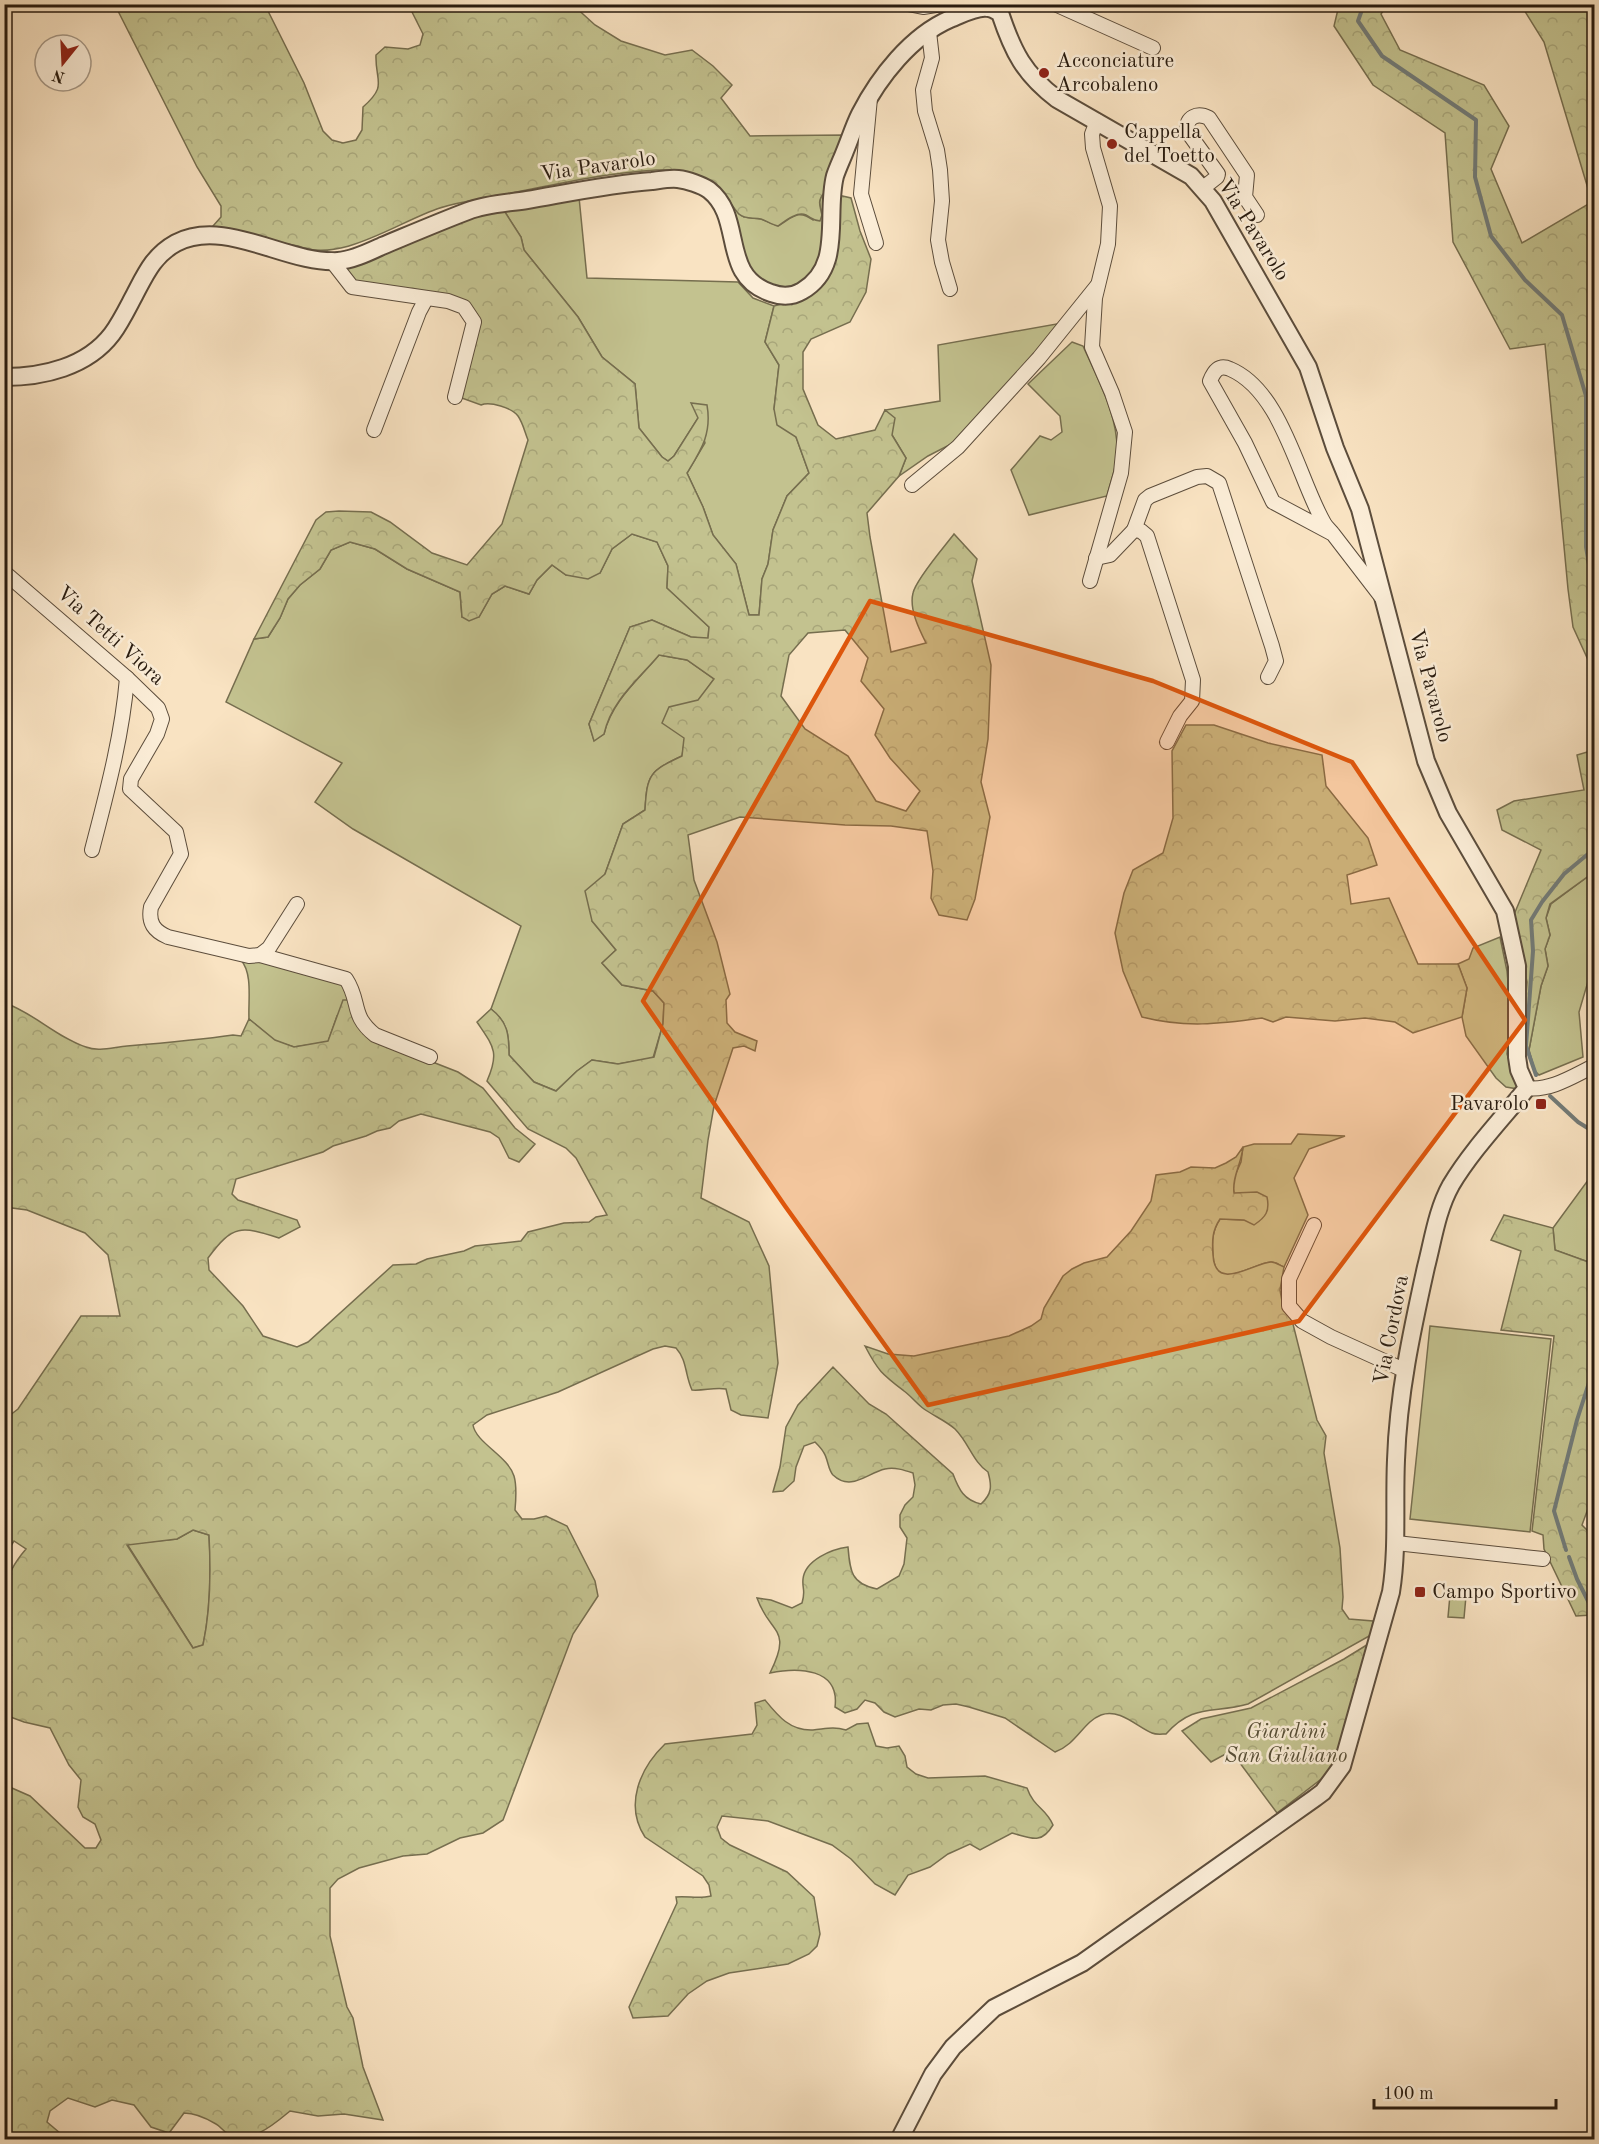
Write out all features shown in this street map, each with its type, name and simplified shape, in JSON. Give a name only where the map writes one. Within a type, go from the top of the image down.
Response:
[{"type":"street","points":[[908,4],[923,7],[942,4]]},
{"type":"street","points":[[1055,4],[1153,48]]},
{"type":"street","name":"Via Pavarolo","points":[[4,377],[30,377],[48,373],[71,365],[91,353],[111,336],[150,265],[179,241],[206,236],[237,238],[312,259],[338,261],[362,254],[472,209],[632,182],[680,179],[707,188],[718,199],[730,225],[735,255],[746,278],[762,290],[778,296],[795,296],[810,287],[821,276],[829,256],[830,216],[835,176],[860,114],[886,72],[918,38],[940,24],[972,10],[993,7],[1017,57],[1027,72],[1057,99],[1191,176],[1203,188],[1213,201],[1308,367],[1335,448],[1360,509],[1426,761],[1448,813],[1505,911],[1517,966],[1517,1057],[1519,1070],[1527,1088]]},
{"type":"street","points":[[930,32],[932,58],[923,90],[925,111],[937,150],[940,170],[942,201],[939,240],[942,262],[950,289]]},
{"type":"street","points":[[870,98],[861,194],[876,243]]},
{"type":"street","points":[[1203,188],[1218,174],[1187,131],[1190,118],[1200,115],[1209,118],[1247,175],[1245,196],[1257,215]]},
{"type":"street","points":[[1090,581],[1121,473],[1125,432],[1112,393],[1092,347],[1095,298],[1108,244],[1110,206],[1093,148],[1092,134],[1097,121]]},
{"type":"street","points":[[331,260],[352,287],[448,302],[464,307],[474,322],[455,397]]},
{"type":"street","points":[[912,485],[958,447],[1040,358],[1098,284]]},
{"type":"street","points":[[375,430],[419,312],[426,299]]},
{"type":"street","points":[[1333,534],[1273,502],[1245,443],[1210,381],[1213,373],[1219,368],[1226,368],[1247,379],[1267,401],[1298,460],[1324,525],[1333,534],[1384,600]]},
{"type":"street","points":[[1096,558],[1110,555],[1134,531],[1145,500],[1150,496],[1197,477],[1207,476],[1219,483],[1276,661],[1268,677]]},
{"type":"street","points":[[1134,531],[1141,531],[1147,536],[1194,680],[1192,701],[1180,716],[1167,742]]},
{"type":"street","name":"Via Tetti Viora","points":[[4,572],[127,678],[158,708],[162,719],[157,734],[131,779],[130,789],[176,832],[181,854],[151,907],[149,917],[152,926],[157,932],[168,937],[249,956],[260,955]]},
{"type":"street","points":[[92,850],[116,760],[127,678]]},
{"type":"street","points":[[260,955],[269,948],[297,904]]},
{"type":"street","points":[[260,955],[346,979],[354,991],[358,1019],[370,1031],[430,1057]]},
{"type":"street","points":[[1527,1088],[1539,1090],[1552,1086],[1594,1066]]},
{"type":"street","name":"Via Cordova","points":[[899,2139],[940,2065],[953,2047],[994,2008],[1082,1963],[1323,1792],[1342,1766],[1405,1544],[1396,1461],[1399,1415],[1422,1288],[1438,1218],[1451,1186],[1527,1088]]},
{"type":"street","points":[[1314,1225],[1289,1279],[1289,1306],[1302,1321],[1331,1337],[1406,1371]]},
{"type":"street","points":[[1405,1544],[1543,1559]]},
{"type":"highlighted area","points":[[870,601],[1153,681],[1352,762],[1525,1020],[1299,1321],[928,1405],[785,1206],[643,1001]]},
{"type":"green space","points":[[408,4],[573,5],[595,25],[621,41],[665,55],[692,50],[732,85],[721,98],[750,136],[845,135],[820,199],[822,215],[820,221],[799,214],[778,226],[761,219],[744,217],[737,212],[723,192],[708,181],[674,170],[656,170],[581,179],[456,204],[424,214],[370,239],[333,249],[315,250],[218,231],[213,226],[221,217],[221,206],[197,167],[115,5],[265,5],[304,83],[323,131],[332,140],[343,143],[356,140],[362,130],[363,107],[371,100],[378,88],[376,55],[385,47],[408,49],[420,45],[423,34]]},
{"type":"green space","points":[[1339,5],[1387,5],[1381,14],[1400,50],[1484,85],[1509,126],[1491,169],[1522,243],[1592,202],[1544,42],[1521,5],[1594,5],[1594,673],[1573,627],[1545,344],[1510,349],[1453,242],[1445,133],[1373,85],[1334,26]]},
{"type":"green space","points":[[721,191],[739,214],[778,226],[799,215],[813,220],[822,215],[820,201],[824,193],[826,256],[808,284],[779,292],[749,276],[719,194]]},
{"type":"green space","points":[[838,195],[851,198],[871,259],[866,292],[850,322],[811,339],[803,352],[803,389],[818,425],[836,439],[875,430],[885,410],[895,418],[892,435],[906,458],[899,476],[867,513],[891,652],[926,643],[914,612],[913,593],[925,571],[954,534],[977,559],[972,581],[991,665],[988,739],[981,782],[990,817],[975,899],[967,920],[939,915],[931,898],[933,871],[927,831],[891,826],[740,817],[688,835],[694,880],[717,942],[730,994],[726,1000],[727,1023],[735,1032],[757,1041],[755,1051],[744,1046],[733,1048],[714,1106],[701,1198],[749,1222],[769,1266],[778,1363],[768,1418],[741,1415],[731,1410],[726,1389],[692,1390],[680,1353],[676,1348],[665,1346],[653,1349],[558,1392],[487,1415],[473,1425],[480,1438],[511,1469],[516,1484],[515,1510],[522,1519],[546,1516],[567,1526],[595,1581],[598,1596],[573,1634],[503,1820],[483,1833],[460,1838],[427,1854],[403,1856],[359,1868],[338,1879],[330,1888],[330,1936],[347,2007],[353,2018],[363,2067],[383,2120],[344,2114],[318,2116],[290,2111],[261,2132],[236,2136],[204,2118],[184,2113],[169,2133],[151,2127],[134,2105],[112,2100],[95,2107],[68,2098],[50,2111],[47,2122],[67,2139],[5,2139],[5,1785],[30,1796],[85,1848],[96,1848],[101,1840],[95,1824],[83,1817],[78,1807],[81,1780],[69,1765],[50,1728],[5,1715],[5,1591],[12,1569],[26,1549],[14,1541],[9,1549],[5,1548],[5,1419],[18,1409],[81,1316],[120,1316],[108,1255],[85,1233],[27,1210],[5,1207],[5,1137],[9,1123],[8,1112],[4,1107],[5,1003],[16,1007],[75,1043],[101,1049],[241,1036],[249,1019],[275,1040],[294,1047],[328,1041],[343,1000],[351,1000],[354,1020],[430,1061],[458,1072],[483,1088],[515,1128],[535,1144],[519,1162],[509,1158],[499,1138],[490,1132],[421,1114],[399,1121],[390,1128],[333,1146],[323,1152],[236,1179],[232,1194],[238,1200],[297,1220],[300,1227],[279,1238],[255,1231],[239,1231],[224,1239],[208,1258],[209,1270],[243,1306],[263,1336],[297,1347],[308,1342],[393,1265],[416,1264],[475,1246],[521,1241],[528,1232],[564,1223],[589,1222],[596,1217],[607,1215],[576,1158],[566,1148],[528,1129],[487,1081],[493,1063],[493,1050],[477,1022],[491,1009],[497,1014],[506,1029],[509,1055],[534,1082],[556,1091],[592,1060],[618,1064],[654,1057],[663,1024],[664,1003],[653,991],[622,985],[602,963],[616,950],[592,921],[585,891],[605,874],[623,824],[645,810],[647,788],[652,775],[682,756],[684,738],[662,723],[669,707],[698,700],[714,679],[687,660],[659,655],[619,701],[604,734],[594,741],[589,724],[630,627],[652,620],[691,637],[708,638],[709,627],[667,588],[668,566],[657,542],[632,534],[612,549],[600,573],[588,579],[566,575],[552,565],[537,580],[529,594],[505,586],[492,594],[479,617],[469,621],[462,617],[460,592],[407,569],[375,549],[350,542],[331,550],[320,569],[300,585],[288,599],[268,637],[254,639],[316,520],[326,512],[371,512],[390,522],[432,553],[467,565],[502,524],[528,440],[520,419],[511,410],[495,405],[481,405],[459,397],[473,311],[354,284],[339,266],[471,215],[503,209],[521,237],[524,250],[578,317],[602,357],[635,384],[639,428],[662,457],[668,461],[674,456],[698,418],[691,403],[707,405],[707,433],[687,473],[713,535],[736,564],[749,615],[759,615],[762,579],[768,564],[773,530],[787,496],[809,473],[796,437],[777,425],[774,409],[779,365],[765,342],[774,306],[807,297]],"holes":[[[845,630],[868,658],[861,681],[884,709],[875,735],[890,758],[920,791],[906,811],[876,801],[848,756],[805,729],[781,696],[789,655],[808,633]],[[193,1530],[209,1535],[210,1576],[208,1617],[203,1645],[193,1648],[127,1545],[177,1539]]]},
{"type":"green space","points":[[579,197],[587,278],[738,282],[753,298],[774,306],[765,342],[779,365],[774,409],[796,437],[809,473],[787,496],[773,530],[768,564],[762,579],[759,615],[749,615],[736,564],[713,535],[687,473],[705,443],[698,418],[674,456],[668,461],[662,457],[639,428],[635,384],[602,357],[578,317],[524,250],[521,237],[503,209]]},
{"type":"green space","points":[[1062,323],[963,438],[928,456],[899,476],[906,458],[892,435],[885,410],[940,401],[938,345]]},
{"type":"green space","points":[[1072,342],[1083,346],[1111,412],[1117,441],[1114,471],[1107,496],[1029,515],[1011,470],[1040,436],[1051,440],[1062,432],[1060,416],[1028,384]]},
{"type":"green space","points":[[632,534],[657,542],[668,566],[667,588],[709,627],[708,639],[691,637],[652,620],[630,627],[589,724],[594,740],[604,734],[619,701],[659,655],[687,660],[714,679],[693,715],[682,756],[652,775],[647,788],[645,810],[623,824],[605,874],[592,921],[616,950],[602,963],[622,985],[653,991],[664,1003],[663,1024],[653,1058],[618,1064],[592,1060],[556,1091],[534,1082],[509,1055],[506,1029],[501,1019],[491,1009],[521,926],[353,829],[315,802],[342,763],[226,702],[254,639],[268,637],[288,599],[300,585],[320,569],[331,550],[350,542],[375,549],[407,569],[460,592],[462,617],[479,617],[492,594],[505,586],[529,594],[537,580],[552,565],[566,575],[600,573],[612,549]]},
{"type":"green space","points":[[1186,725],[1214,725],[1268,743],[1322,755],[1326,786],[1368,838],[1377,865],[1347,875],[1351,904],[1389,898],[1418,964],[1458,964],[1467,988],[1462,1017],[1413,1033],[1395,1022],[1365,1018],[1335,1021],[1286,1017],[1273,1022],[1262,1018],[1188,1024],[1142,1017],[1123,971],[1115,933],[1124,893],[1133,870],[1163,853],[1173,818],[1172,751]]},
{"type":"green space","points":[[1594,750],[1594,872],[1550,904],[1546,918],[1550,935],[1545,949],[1548,966],[1541,986],[1529,1050],[1525,1048],[1523,1032],[1527,982],[1513,917],[1541,850],[1502,830],[1497,810],[1514,801],[1584,790],[1577,755]]},
{"type":"green space","points":[[1594,872],[1594,961],[1579,1012],[1583,1057],[1539,1075],[1535,1071],[1529,1050],[1541,986],[1548,966],[1545,949],[1550,935],[1546,918],[1551,904]]},
{"type":"green space","points":[[1500,937],[1507,971],[1511,1015],[1507,1054],[1518,1089],[1506,1087],[1496,1078],[1466,1036],[1462,1017],[1467,988],[1458,964],[1469,959],[1473,948]]},
{"type":"green space","points":[[259,958],[342,982],[351,1000],[337,1016],[328,1042],[294,1047],[275,1041],[249,1019],[249,980],[241,960]]},
{"type":"green space","points":[[1298,1134],[1345,1136],[1309,1149],[1294,1178],[1308,1215],[1284,1267],[1271,1262],[1236,1274],[1220,1273],[1215,1267],[1213,1255],[1215,1228],[1220,1219],[1244,1220],[1232,1182],[1241,1162],[1243,1147],[1254,1144],[1291,1144]]},
{"type":"green space","points":[[1243,1147],[1234,1182],[1234,1193],[1257,1192],[1267,1197],[1268,1206],[1262,1219],[1254,1225],[1244,1220],[1220,1219],[1215,1228],[1213,1241],[1215,1266],[1220,1272],[1227,1274],[1271,1262],[1284,1267],[1280,1290],[1282,1301],[1292,1320],[1317,1420],[1326,1436],[1324,1453],[1340,1548],[1342,1609],[1349,1619],[1373,1621],[1371,1635],[1248,1704],[1195,1714],[1176,1724],[1166,1734],[1152,1733],[1122,1716],[1101,1715],[1089,1723],[1069,1744],[1055,1752],[1005,1718],[969,1707],[956,1704],[943,1705],[931,1710],[919,1709],[895,1717],[884,1712],[875,1703],[865,1700],[857,1709],[845,1713],[835,1707],[835,1694],[831,1684],[815,1673],[793,1670],[770,1673],[780,1647],[779,1639],[757,1598],[771,1600],[792,1608],[802,1603],[803,1579],[809,1566],[827,1553],[848,1547],[851,1570],[862,1584],[877,1589],[899,1576],[904,1564],[907,1538],[900,1527],[900,1515],[905,1505],[913,1497],[915,1485],[913,1473],[896,1469],[878,1471],[853,1482],[840,1480],[831,1473],[825,1455],[815,1442],[804,1446],[796,1467],[794,1481],[783,1491],[773,1492],[780,1467],[786,1427],[798,1405],[833,1367],[869,1404],[886,1414],[953,1474],[966,1497],[981,1504],[990,1489],[988,1472],[978,1463],[955,1429],[924,1409],[885,1376],[865,1346],[888,1354],[914,1356],[1009,1336],[1031,1326],[1041,1319],[1044,1308],[1063,1276],[1084,1263],[1107,1257],[1131,1231],[1151,1201],[1156,1175],[1180,1172],[1191,1167],[1215,1168],[1236,1157]]},
{"type":"green space","points":[[1594,1172],[1594,1264],[1555,1250],[1553,1228]]},
{"type":"green space","points":[[1504,1215],[1553,1228],[1555,1250],[1594,1264],[1594,1496],[1582,1525],[1594,1537],[1594,1569],[1588,1578],[1594,1594],[1594,1626],[1592,1615],[1576,1616],[1544,1549],[1543,1535],[1532,1531],[1554,1336],[1501,1330],[1521,1251],[1491,1240]]},
{"type":"green space","points":[[1430,1326],[1551,1339],[1530,1532],[1410,1519]]},
{"type":"green space","points":[[193,1530],[209,1535],[210,1576],[208,1617],[203,1645],[193,1648],[127,1544],[177,1539]]},
{"type":"green space","points":[[1450,1595],[1466,1596],[1464,1618],[1448,1617]]},
{"type":"green space","name":"Giardini San Giuliano","points":[[1370,1643],[1341,1751],[1324,1777],[1277,1813],[1231,1751],[1211,1762],[1182,1731],[1201,1719],[1251,1708]]},
{"type":"green space","points":[[765,1700],[785,1721],[805,1730],[833,1728],[846,1730],[857,1724],[868,1723],[876,1746],[887,1748],[899,1746],[905,1756],[907,1767],[916,1774],[928,1778],[985,1776],[1027,1788],[1033,1800],[1053,1825],[1040,1838],[1012,1833],[980,1850],[970,1844],[948,1854],[930,1867],[908,1875],[895,1895],[875,1884],[851,1859],[832,1845],[768,1821],[722,1816],[717,1827],[721,1838],[730,1845],[787,1872],[814,1897],[820,1934],[817,1946],[809,1954],[788,1964],[729,1973],[707,1981],[688,1994],[668,2016],[633,2018],[629,2007],[677,1903],[676,1897],[711,1896],[709,1885],[703,1876],[645,1837],[636,1812],[638,1788],[642,1776],[648,1764],[665,1744],[752,1734],[757,1725],[755,1703]]},
{"type":"waterway","points":[[1364,4],[1358,21],[1382,56],[1476,120],[1475,177],[1491,236],[1525,280],[1562,315],[1586,396],[1586,547],[1594,594]]},
{"type":"waterway","points":[[1536,1075],[1526,1046],[1533,951],[1531,920],[1564,874],[1594,849]]},
{"type":"waterway","points":[[1550,1096],[1578,1122],[1594,1132]]},
{"type":"waterway","points":[[1566,1550],[1554,1511],[1577,1420],[1594,1367]]},
{"type":"waterway","points":[[1569,1557],[1594,1613]]},
{"type":"place","name":"Acconciature Arcobaleno","points":[[1044,73]]},
{"type":"place","name":"Cappella del Toetto","points":[[1112,144]]},
{"type":"place","name":"Pavarolo","points":[[1541,1104]]},
{"type":"place","name":"Campo Sportivo","points":[[1420,1592]]}]
